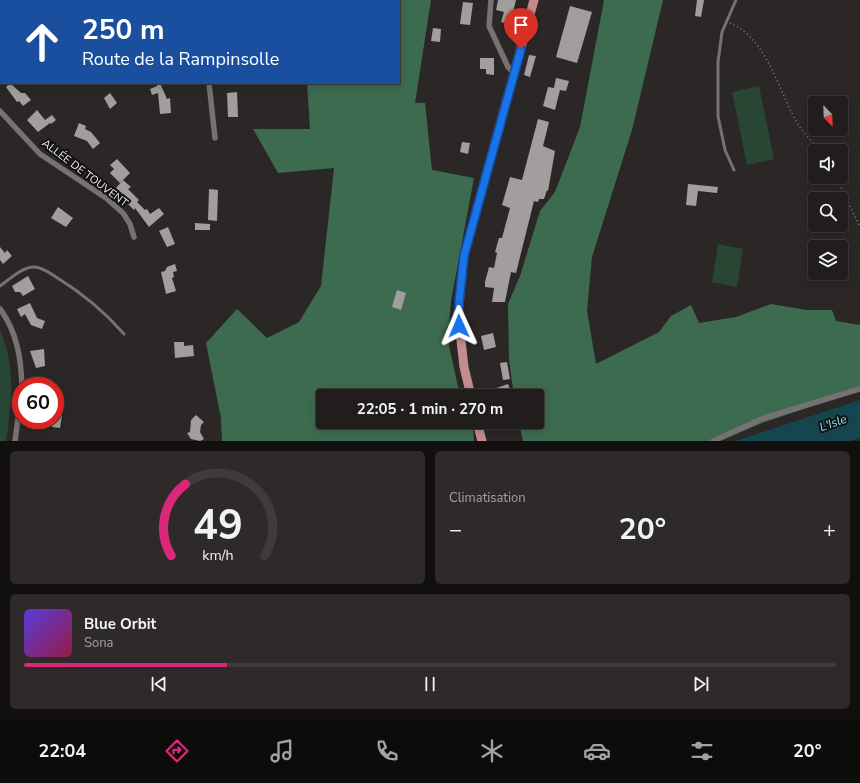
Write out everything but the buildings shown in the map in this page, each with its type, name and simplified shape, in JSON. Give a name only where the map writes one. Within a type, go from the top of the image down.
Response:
[{"type":"main road","points":[[469,389],[464,367],[459,320],[462,271],[471,228],[534,0]]},
{"type":"main road","points":[[479,429],[482,441]]},
{"type":"street","points":[[492,0],[489,26],[508,66],[514,73]]},
{"type":"street","points":[[209,84],[215,138]]},
{"type":"street","name":"ALLÉE DE TOUVENT","points":[[0,111],[40,154],[106,198],[123,213],[130,224],[134,237]]},
{"type":"street","points":[[0,309],[12,329],[17,343],[21,377]]},
{"type":"street","points":[[713,441],[764,418],[860,389]]},
{"type":"street","points":[[15,441],[17,429]]},
{"type":"lane","points":[[734,170],[725,150],[718,116],[718,62],[722,32],[736,0]]},
{"type":"lane","points":[[0,286],[27,268],[35,267],[44,269],[89,299],[111,319],[124,334]]},
{"type":"path","points":[[726,21],[743,30],[761,51],[799,125],[814,144]]},
{"type":"path","points":[[839,184],[859,225]]},
{"type":"green space","points":[[400,0],[431,0],[415,103],[425,103],[432,170],[474,178],[451,301],[448,341],[458,389],[316,389],[316,429],[473,429],[474,441],[222,441],[221,418],[206,343],[237,309],[267,338],[299,322],[321,286],[334,168],[278,173],[253,129],[310,129],[307,84],[400,84]]},
{"type":"green space","points":[[604,0],[663,0],[632,130],[592,257],[587,311],[596,364],[659,332],[671,316],[691,305],[699,323],[736,317],[771,304],[807,310],[832,310],[836,321],[860,325],[860,390],[762,423],[720,441],[523,441],[520,429],[544,429],[544,389],[513,389],[509,360],[508,304],[520,276],[540,211],[555,192],[580,127]]},
{"type":"green space","points":[[759,86],[774,159],[747,165],[732,92]]},
{"type":"green space","points":[[718,244],[743,249],[737,287],[712,282]]},
{"type":"green space","points":[[0,330],[9,358],[11,371],[10,412],[6,441],[0,441]]},
{"type":"water","name":"L'Isle","points":[[860,400],[860,438],[850,441],[735,441]]},
{"type":"route","points":[[459,326],[458,314],[464,256],[521,49]]}]
